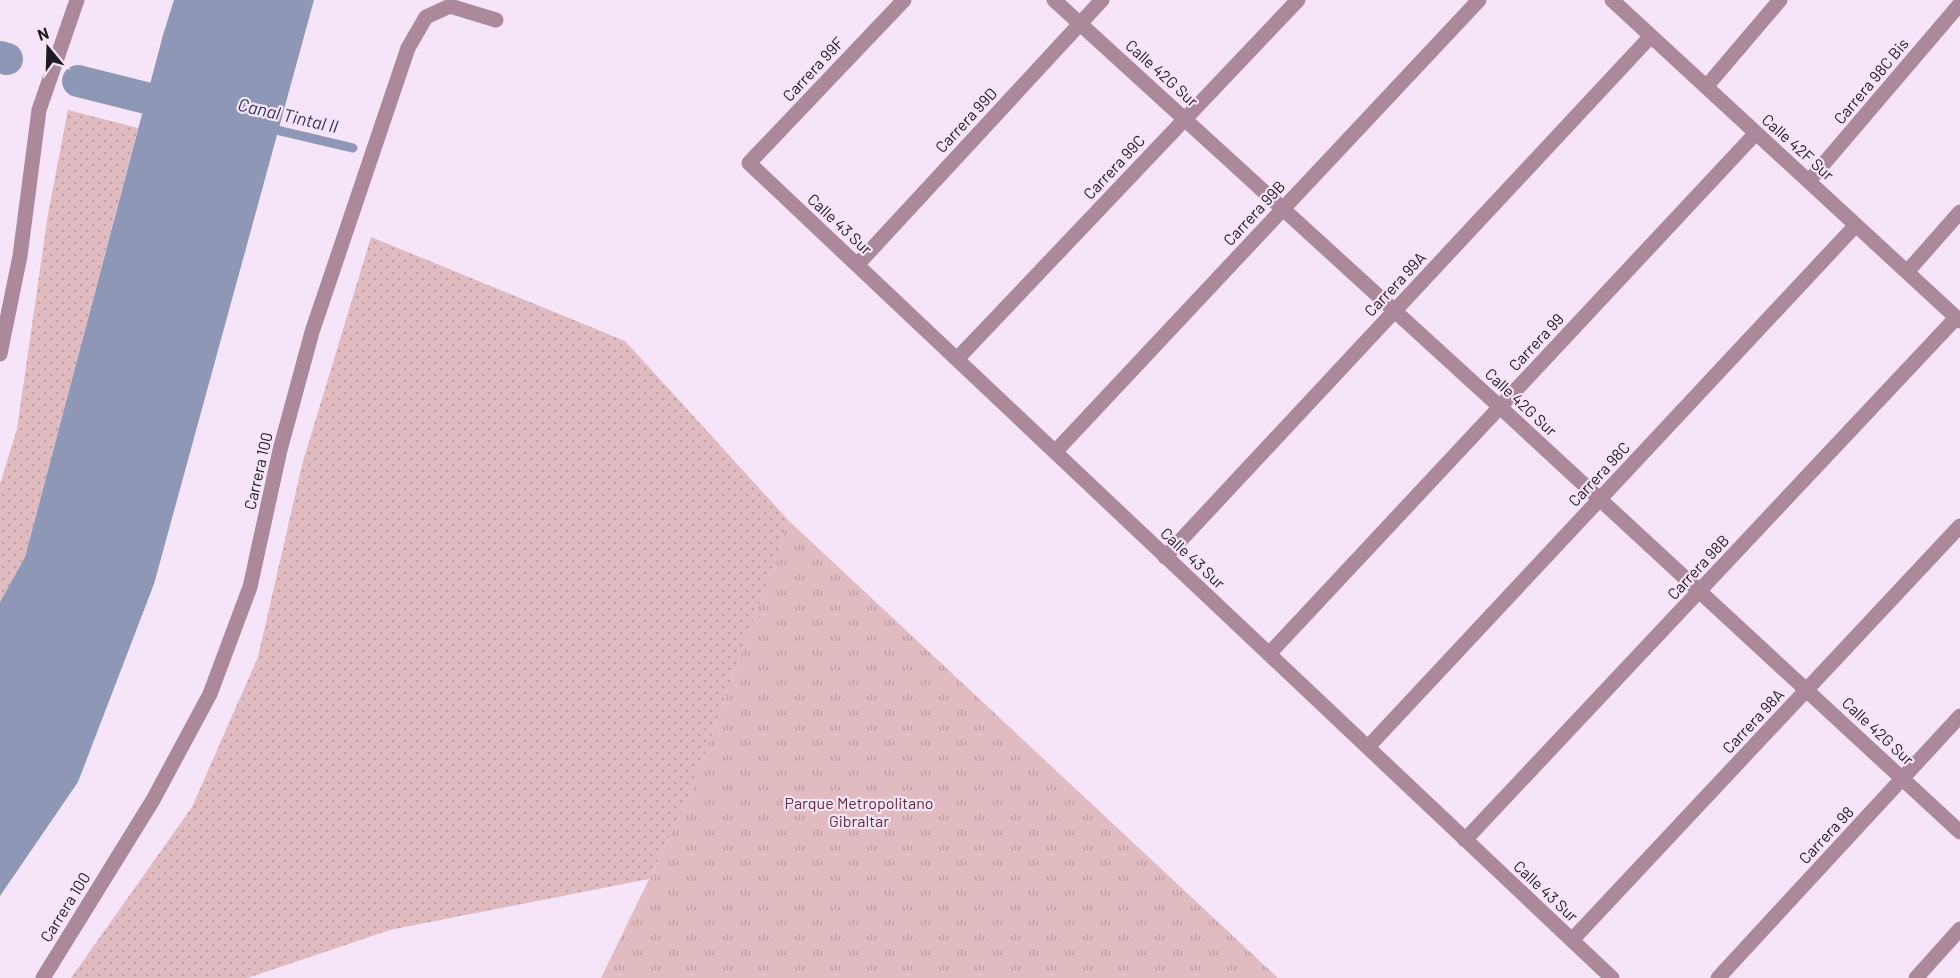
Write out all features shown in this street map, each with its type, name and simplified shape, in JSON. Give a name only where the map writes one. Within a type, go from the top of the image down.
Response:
[{"type":"street","points":[[0,354],[20,256],[39,110],[76,0]]},
{"type":"street","name":"Carrera 99F","points":[[749,163],[904,0]]},
{"type":"street","name":"Calle 42G Sur","points":[[1054,0],[1395,310],[1960,832]]},
{"type":"street","name":"Carrera 99D","points":[[857,265],[1102,0]]},
{"type":"street","name":"Carrera 99C","points":[[957,359],[1298,0]]},
{"type":"street","name":"Carrera 99B","points":[[1055,452],[1479,0]]},
{"type":"street","name":"Calle 42F Sur","points":[[1612,0],[1958,319]]},
{"type":"street","points":[[1706,87],[1780,0]]},
{"type":"street","name":"Carrera 98C Bis","points":[[1809,181],[1960,4]]},
{"type":"street","name":"Carrera 100","points":[[43,978],[153,800],[210,694],[250,587],[280,450],[312,332],[408,48],[426,17],[450,6],[496,20]]},
{"type":"street","name":"Carrera 99A","points":[[1165,557],[1651,36]]},
{"type":"street","name":"Carrera 99","points":[[1269,654],[1756,133]]},
{"type":"street","name":"Calle 43 Sur","points":[[749,163],[1612,978]]},
{"type":"street","points":[[1907,272],[1960,212]]},
{"type":"street","name":"Carrera 98C","points":[[1368,747],[1856,225]]},
{"type":"street","name":"Carrera 98B","points":[[1465,840],[1958,319]]},
{"type":"street","name":"Carrera 98A","points":[[1572,940],[1960,526]]},
{"type":"street","name":"Carrera 98","points":[[1718,978],[1960,716]]},
{"type":"street","points":[[1916,978],[1960,929]]},
{"type":"green space","points":[[68,110],[138,128],[25,557],[0,602],[0,484],[17,429],[48,214]]},
{"type":"green space","points":[[371,237],[625,341],[789,521],[691,793],[649,879],[390,930],[247,978],[71,978],[192,807],[258,657],[302,465]]},
{"type":"green space","name":"Parque Metropolitano Gibraltar","points":[[789,521],[1278,978],[601,978],[691,793]]},
{"type":"water","points":[[174,0],[314,0],[154,584],[78,782],[0,896],[0,602],[25,557]]},
{"type":"waterway","points":[[0,57],[7,59]]},
{"type":"waterway","points":[[78,81],[186,108]]},
{"type":"waterway","name":"Canal Tintal II","points":[[268,128],[353,148]]}]
